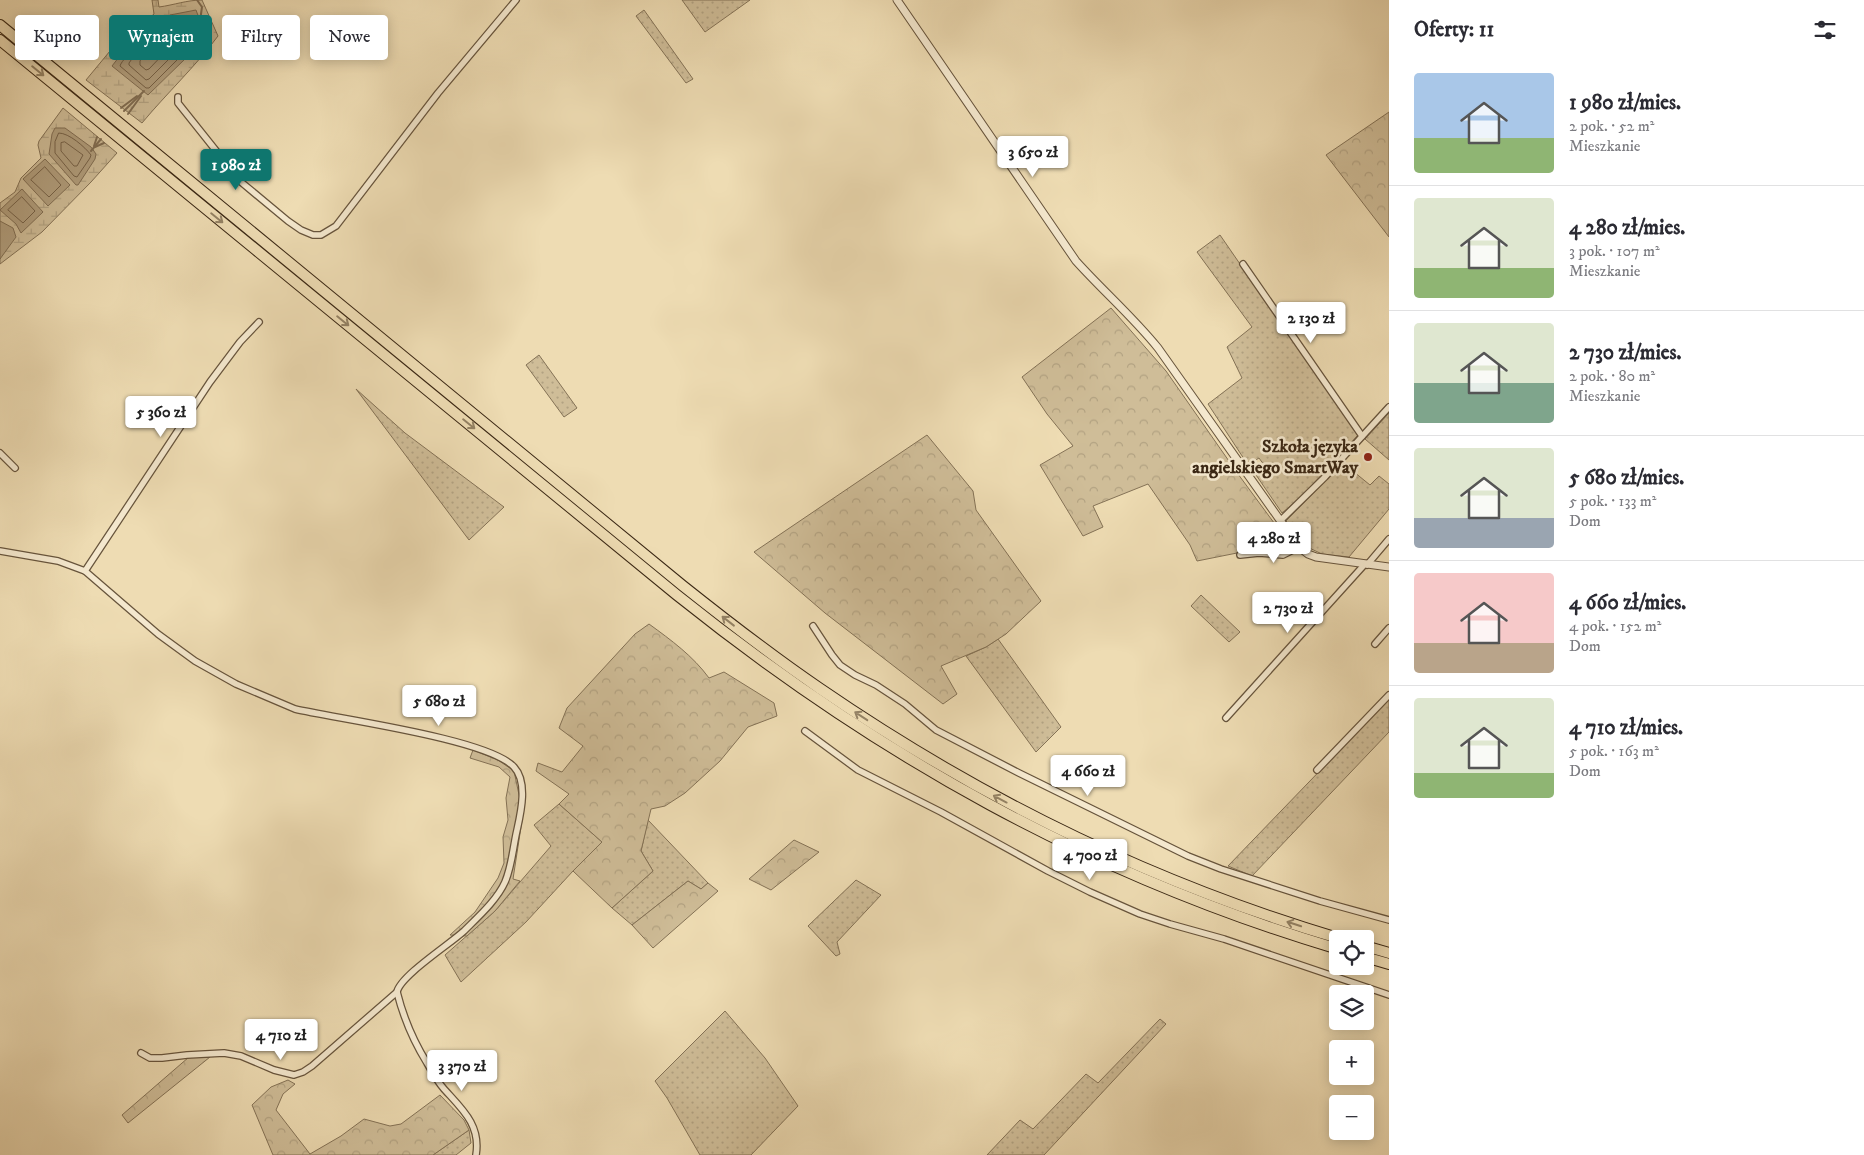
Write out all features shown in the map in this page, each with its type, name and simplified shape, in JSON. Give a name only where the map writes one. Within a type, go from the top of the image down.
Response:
[{"type":"highway","points":[[0,25],[668,573],[748,637],[818,687],[878,727],[947,769],[1074,836],[1199,890],[1260,913],[1329,935]]},
{"type":"highway","points":[[0,40],[677,595],[826,707],[938,777],[1072,847],[1195,900],[1256,923],[1329,946]]},
{"type":"highway","points":[[1374,949],[1389,953]]},
{"type":"highway","points":[[1374,960],[1389,964]]},
{"type":"street","points":[[178,97],[178,103],[241,182],[301,230],[313,235],[321,235],[336,226],[438,93],[516,0]]},
{"type":"street","points":[[898,0],[1076,261],[1105,293],[1135,321],[1158,348],[1299,547],[1316,557],[1389,567]]},
{"type":"street","points":[[1243,264],[1362,436]]},
{"type":"street","points":[[85,571],[210,382],[240,342],[259,322]]},
{"type":"street","points":[[1280,520],[1325,477],[1389,407]]},
{"type":"street","points":[[0,452],[15,468]]},
{"type":"street","points":[[1226,718],[1389,539]]},
{"type":"street","points":[[1240,555],[1260,553],[1283,554],[1299,547]]},
{"type":"street","points":[[0,551],[58,561],[85,571],[179,650],[214,673],[252,692],[295,709],[460,743],[498,756],[515,768],[521,785],[521,805],[510,868],[505,882],[498,893],[475,920],[457,937],[407,977],[397,992],[312,1066],[294,1076],[284,1074],[241,1056],[224,1053],[162,1058],[150,1058],[141,1053]]},
{"type":"street","points":[[813,626],[840,665],[905,704],[936,730],[1019,774],[1188,856],[1221,869],[1320,901],[1389,920]]},
{"type":"street","points":[[1375,644],[1389,628]]},
{"type":"street","points":[[1317,770],[1389,695]]},
{"type":"street","points":[[805,731],[858,770],[1090,892],[1140,914],[1224,939],[1389,995]]},
{"type":"street","points":[[397,992],[409,1026],[427,1063],[442,1086],[468,1115],[473,1125],[476,1135],[476,1155]]},
{"type":"green space","points":[[152,0],[158,0],[159,7],[202,0],[209,15],[153,15]]},
{"type":"green space","points":[[682,0],[750,0],[705,32]]},
{"type":"green space","points":[[644,10],[693,79],[686,83],[636,16]]},
{"type":"green space","points":[[212,22],[218,36],[212,43]]},
{"type":"green space","points":[[109,52],[109,60],[198,60],[142,123],[86,80]]},
{"type":"green space","points":[[63,108],[117,153],[42,232],[0,264],[0,203],[15,192],[21,178],[41,158],[39,141]]},
{"type":"green space","points":[[1389,112],[1389,237],[1326,155]]},
{"type":"green space","points":[[1220,235],[1358,435],[1301,497],[1282,513],[1254,472],[1264,465],[1259,458],[1248,465],[1208,404],[1242,378],[1227,347],[1252,327],[1197,252]]},
{"type":"green space","points":[[1111,308],[1166,371],[1280,531],[1277,539],[1262,550],[1197,561],[1190,545],[1148,484],[1093,506],[1103,527],[1083,536],[1040,465],[1073,446],[1047,414],[1022,377]]},
{"type":"green space","points":[[539,355],[577,408],[564,417],[526,365]]},
{"type":"green space","points":[[356,389],[405,433],[504,507],[469,540]]},
{"type":"green space","points":[[1389,413],[1389,460],[1365,439]]},
{"type":"green space","points":[[927,435],[973,491],[976,510],[1041,601],[1006,634],[986,647],[941,666],[957,694],[943,704],[825,613],[754,552]]},
{"type":"green space","points":[[1343,463],[1370,485],[1379,476],[1389,484],[1389,509],[1349,557],[1322,554],[1303,545],[1286,521]]},
{"type":"green space","points":[[1201,595],[1240,632],[1229,642],[1191,606]]},
{"type":"green space","points":[[649,624],[689,655],[709,678],[724,672],[774,703],[777,716],[748,727],[720,761],[685,793],[665,806],[651,809],[641,851],[653,871],[612,908],[573,871],[602,842],[559,804],[569,794],[536,771],[538,763],[562,772],[583,746],[559,728],[567,708],[635,634]]},
{"type":"green space","points":[[998,639],[1061,727],[1036,752],[966,656]]},
{"type":"green space","points":[[1389,699],[1389,732],[1252,876],[1228,866]]},
{"type":"green space","points":[[473,750],[498,760],[514,771],[523,814],[513,879],[520,881],[495,911],[467,936],[450,935],[475,912],[498,878],[504,863],[503,837],[508,820],[506,798],[510,777],[499,767],[470,758]]},
{"type":"green space","points":[[559,804],[602,842],[526,922],[461,982],[445,955],[495,911],[551,846],[534,825]]},
{"type":"green space","points":[[648,820],[708,883],[701,889],[688,881],[632,925],[612,908],[653,871],[641,851]]},
{"type":"green space","points":[[794,840],[819,852],[771,890],[749,879]]},
{"type":"green space","points":[[856,880],[881,895],[837,942],[840,954],[836,956],[808,926]]},
{"type":"green space","points":[[688,881],[701,889],[708,883],[718,891],[653,948],[632,925]]},
{"type":"green space","points":[[725,1011],[765,1058],[798,1106],[751,1155],[700,1155],[655,1081]]},
{"type":"green space","points":[[1160,1019],[1166,1024],[1044,1155],[987,1155],[1020,1120],[1033,1129],[1086,1074],[1098,1083]]},
{"type":"green space","points":[[189,1057],[210,1057],[128,1123],[122,1115]]},
{"type":"green space","points":[[288,1080],[295,1084],[283,1094],[276,1110],[310,1154],[341,1136],[364,1119],[390,1126],[401,1124],[440,1095],[464,1120],[469,1130],[433,1155],[273,1155],[252,1105],[271,1087]]},
{"type":"green space","points":[[469,1130],[471,1143],[456,1155],[433,1155]]},
{"type":"water","points":[[196,10],[198,15],[170,15]]},
{"type":"water","points":[[117,60],[184,60],[148,95],[112,66]]},
{"type":"water","points":[[55,128],[65,128],[91,147],[96,154],[95,159],[78,185],[49,154],[52,134]]},
{"type":"water","points":[[45,159],[70,185],[48,206],[23,179]]},
{"type":"water","points":[[22,189],[43,212],[21,233],[16,224],[0,210]]},
{"type":"water","points":[[0,221],[13,228],[16,237],[0,259]]},
{"type":"waterway","points":[[197,0],[202,7],[201,15]]},
{"type":"waterway","points":[[124,111],[144,91]]},
{"type":"waterway","points":[[121,108],[137,96]]},
{"type":"waterway","points":[[128,114],[141,96]]},
{"type":"waterway","points":[[94,146],[97,137]]},
{"type":"waterway","points":[[91,151],[101,139]]},
{"type":"waterway","points":[[95,147],[104,143]]},
{"type":"place","name":"Szkoła języka angielskiego SmartWay","points":[[1368,457]]}]
